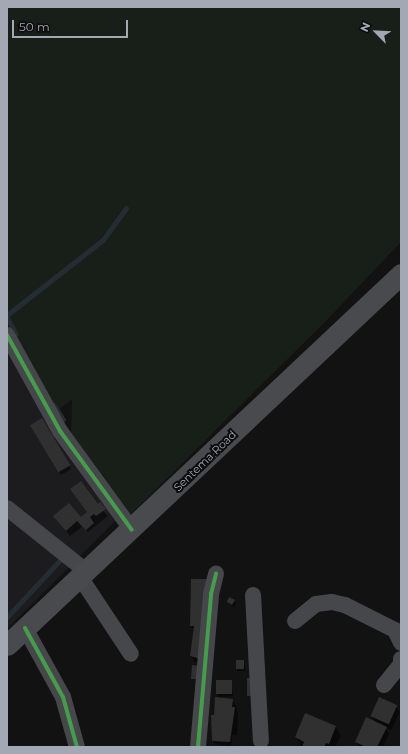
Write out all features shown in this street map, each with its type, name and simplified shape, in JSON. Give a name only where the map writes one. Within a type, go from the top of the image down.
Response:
[{"type":"main road","name":"Sentema Road","points":[[7,645],[132,530],[401,274]]},
{"type":"street","points":[[7,335],[60,431],[132,530]]},
{"type":"street","points":[[7,508],[83,574],[130,654]]},
{"type":"street","points":[[198,747],[211,594],[216,574]]},
{"type":"street","points":[[253,595],[261,741]]},
{"type":"street","points":[[295,621],[316,604],[332,602],[345,606],[395,630],[401,643]]},
{"type":"street","points":[[25,628],[63,697],[77,747]]},
{"type":"street","points":[[384,685],[401,664],[401,659]]},
{"type":"shaded area","points":[[7,7],[401,7],[401,242],[325,322],[130,515],[71,435],[72,399],[56,412],[7,322]]},
{"type":"shaded area","points":[[7,343],[115,521],[7,629]]},
{"type":"building","points":[[42,418],[70,465],[58,472],[30,425]]},
{"type":"building","points":[[81,481],[98,504],[100,502],[106,509],[96,516],[94,514],[90,517],[94,523],[86,530],[77,521],[66,531],[53,516],[69,503],[81,517],[87,512],[70,489]]},
{"type":"building","points":[[191,579],[207,579],[201,659],[190,656],[194,626],[190,626]]},
{"type":"building","points":[[229,597],[235,600],[232,605],[227,602]]},
{"type":"building","points":[[236,660],[244,660],[244,669],[236,669]]},
{"type":"building","points":[[192,665],[200,666],[198,679],[191,679]]},
{"type":"building","points":[[247,678],[254,678],[253,696],[247,696]]},
{"type":"building","points":[[216,680],[232,680],[232,694],[216,694]]},
{"type":"building","points":[[215,697],[233,699],[232,707],[235,707],[230,742],[212,741],[211,715],[214,715]]},
{"type":"building","points":[[379,697],[397,705],[389,724],[370,716]]},
{"type":"building","points":[[305,713],[336,726],[329,744],[326,743],[324,747],[302,747],[304,742],[295,737]]},
{"type":"building","points":[[366,717],[387,727],[377,747],[366,747],[355,742]]},
{"type":"waterway","points":[[7,315],[103,240],[126,208]]},
{"type":"waterway","points":[[7,317],[16,334]]},
{"type":"waterway","points":[[54,405],[63,419]]},
{"type":"waterway","points":[[7,617],[63,557]]},
{"type":"cycle path","points":[[7,335],[60,431],[132,530]]},
{"type":"cycle path","points":[[198,747],[211,594],[216,574]]},
{"type":"cycle path","points":[[25,628],[63,697],[77,747]]}]
